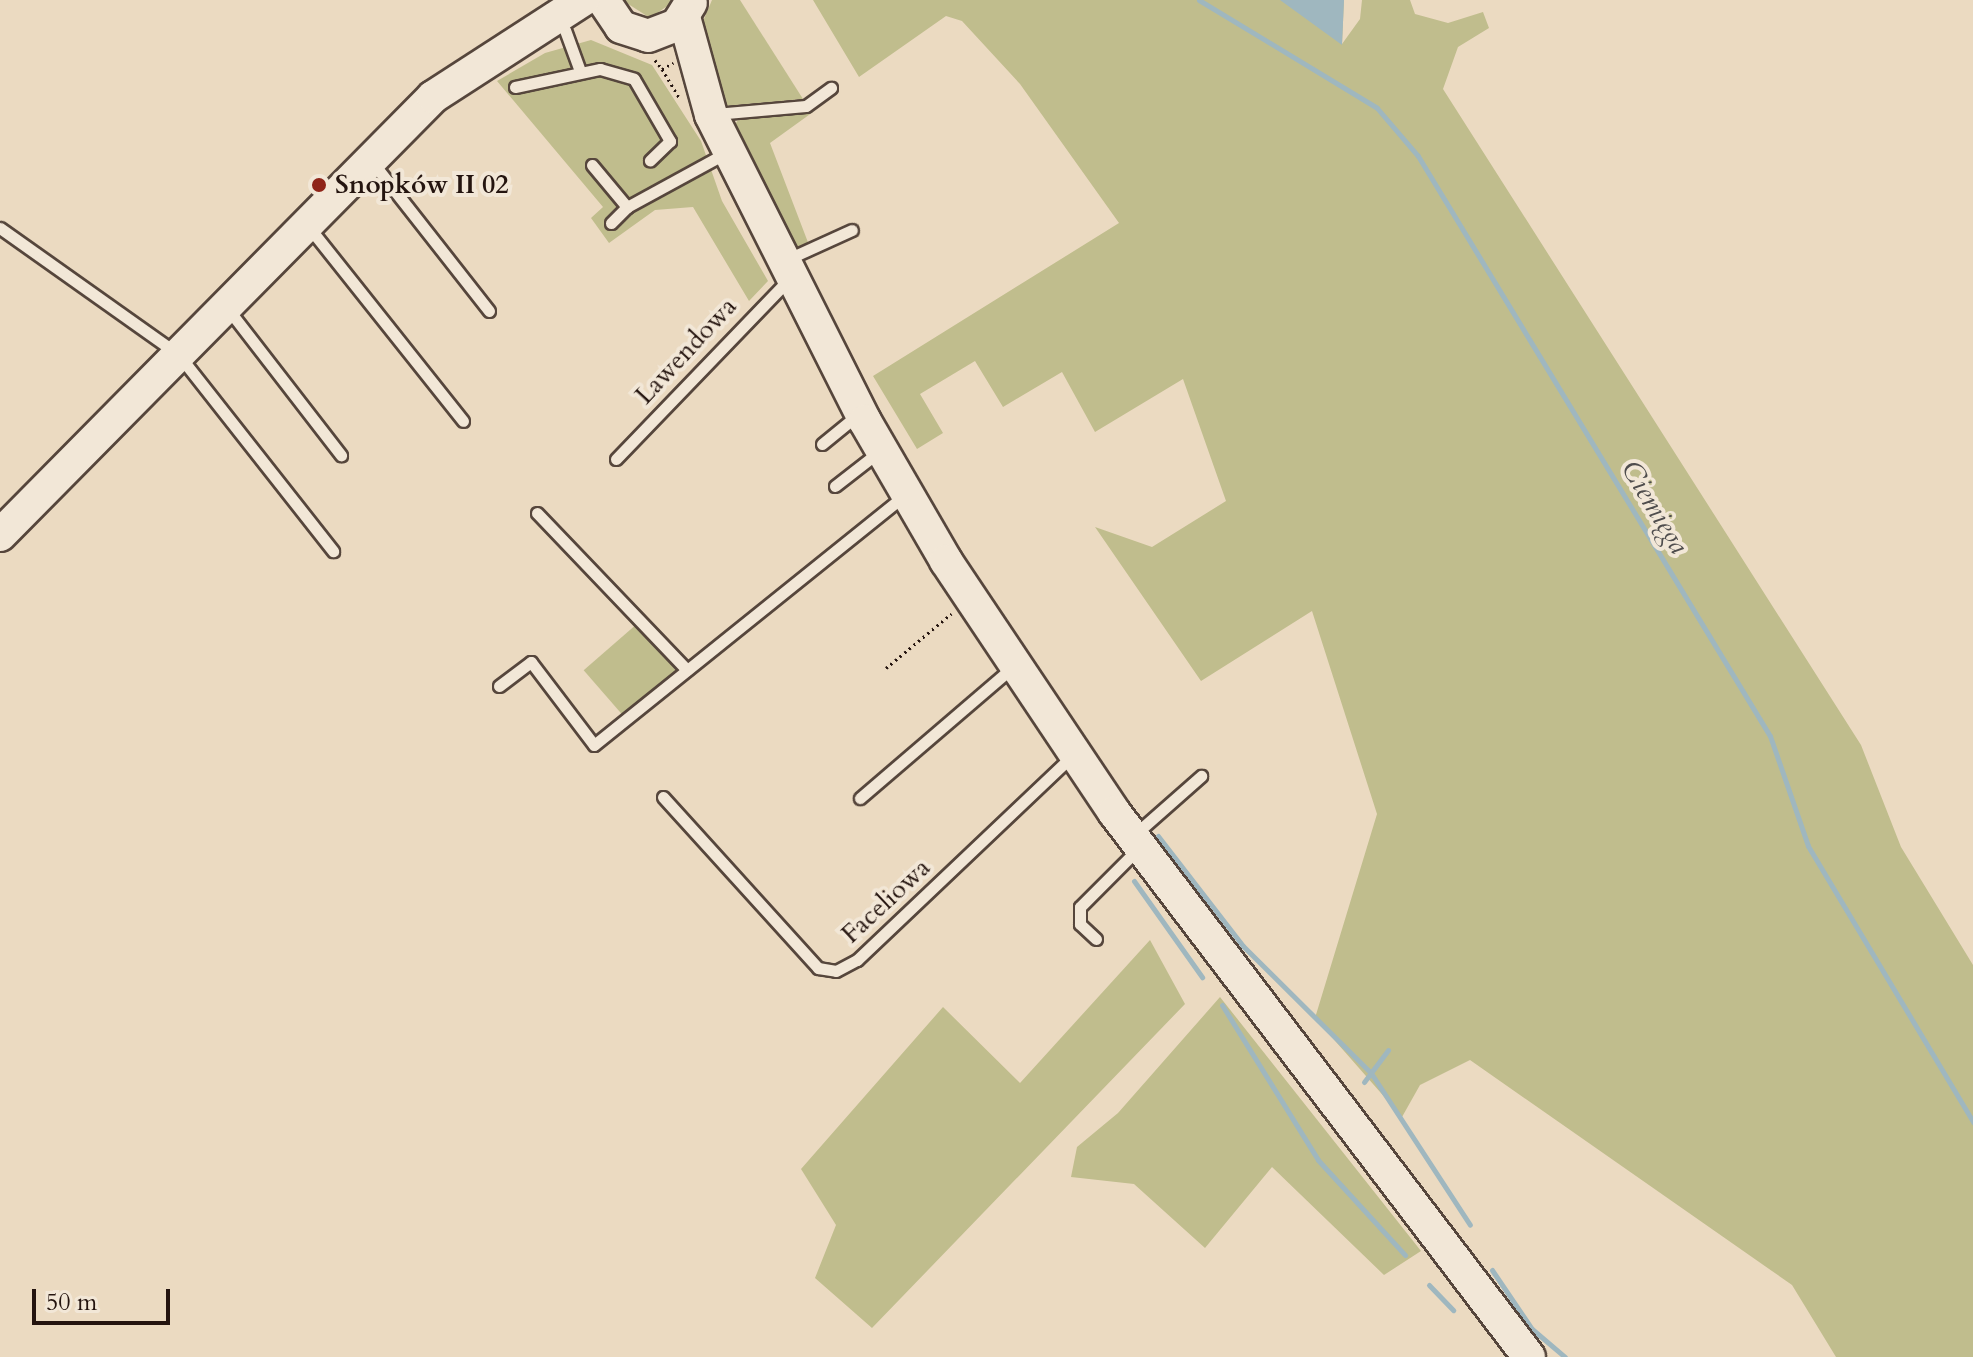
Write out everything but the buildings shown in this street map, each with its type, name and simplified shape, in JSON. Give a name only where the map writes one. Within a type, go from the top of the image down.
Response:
[{"type":"main road","points":[[0,535],[305,223],[454,80],[530,36],[583,0]]},
{"type":"main road","points":[[648,36],[688,9],[711,115]]},
{"type":"main road","points":[[530,36],[565,30],[608,10],[648,36],[711,115],[905,494],[1014,667],[1137,841],[1529,1357]]},
{"type":"lane","points":[[565,30],[580,71]]},
{"type":"lane","points":[[515,87],[580,71],[634,79],[670,141],[650,160]]},
{"type":"lane","points":[[711,115],[806,106],[831,88]]},
{"type":"lane","points":[[611,223],[627,207],[729,152]]},
{"type":"lane","points":[[370,160],[489,311]]},
{"type":"lane","points":[[592,165],[627,207]]},
{"type":"lane","points":[[305,223],[463,421]]},
{"type":"lane","points":[[0,228],[178,354],[333,551]]},
{"type":"lane","points":[[788,269],[852,230]]},
{"type":"lane","name":"Lawendowa","points":[[616,459],[788,269]]},
{"type":"lane","points":[[225,305],[341,455]]},
{"type":"lane","points":[[822,444],[861,413]]},
{"type":"lane","points":[[835,486],[881,450]]},
{"type":"lane","points":[[499,686],[531,662],[594,745],[905,494]]},
{"type":"lane","points":[[537,513],[687,670]]},
{"type":"lane","points":[[860,798],[1014,667]]},
{"type":"lane","name":"Faceliowa","points":[[663,797],[818,968],[836,971],[857,960],[1074,754]]},
{"type":"lane","points":[[1096,939],[1080,924],[1080,907],[1137,841],[1201,776]]},
{"type":"path","points":[[886,668],[970,599]]},
{"type":"shaded area","points":[[622,0],[676,0],[650,18]]},
{"type":"shaded area","points":[[712,0],[740,0],[803,99],[724,106],[701,26]]},
{"type":"shaded area","points":[[813,0],[1344,0],[1342,44],[1360,19],[1362,0],[1410,0],[1415,14],[1448,23],[1483,12],[1489,28],[1458,47],[1443,89],[1861,745],[1901,847],[1973,965],[1973,1357],[1836,1357],[1792,1285],[1470,1060],[1420,1085],[1402,1117],[1315,1018],[1377,814],[1312,611],[1201,681],[1095,527],[1152,547],[1226,501],[1183,379],[1095,432],[1062,372],[1003,407],[975,361],[920,394],[943,433],[917,449],[873,376],[1119,223],[1020,84],[962,21],[946,16],[859,77]]},
{"type":"shaded area","points":[[591,40],[652,65],[701,141],[722,201],[768,281],[749,301],[693,207],[655,210],[609,243],[591,218],[603,207],[497,81],[545,53]]},
{"type":"shaded area","points":[[809,108],[813,112],[770,143],[809,245],[795,251],[734,126],[740,117]]},
{"type":"shaded area","points":[[638,623],[679,670],[624,717],[584,670]]},
{"type":"shaded area","points":[[1150,940],[1185,1004],[872,1328],[815,1278],[836,1225],[801,1169],[943,1007],[1020,1083]]},
{"type":"shaded area","points":[[1220,997],[1421,1251],[1384,1275],[1272,1167],[1205,1248],[1134,1184],[1071,1177],[1077,1147],[1118,1113]]},
{"type":"water","points":[[1280,0],[1344,0],[1342,45]]},
{"type":"waterway","name":"Ciemięga","points":[[1199,0],[1377,108],[1418,156],[1770,736],[1808,846],[1973,1122]]},
{"type":"waterway","points":[[1158,836],[1243,946],[1371,1073],[1470,1225]]},
{"type":"waterway","points":[[1134,881],[1202,977]]},
{"type":"waterway","points":[[1222,1005],[1318,1160],[1405,1255]]},
{"type":"waterway","points":[[1364,1082],[1388,1050]]},
{"type":"waterway","points":[[1492,1270],[1532,1329],[1565,1357]]},
{"type":"waterway","points":[[1429,1285],[1453,1310]]},
{"type":"place","name":"Snopków II 02","points":[[319,185]]}]
